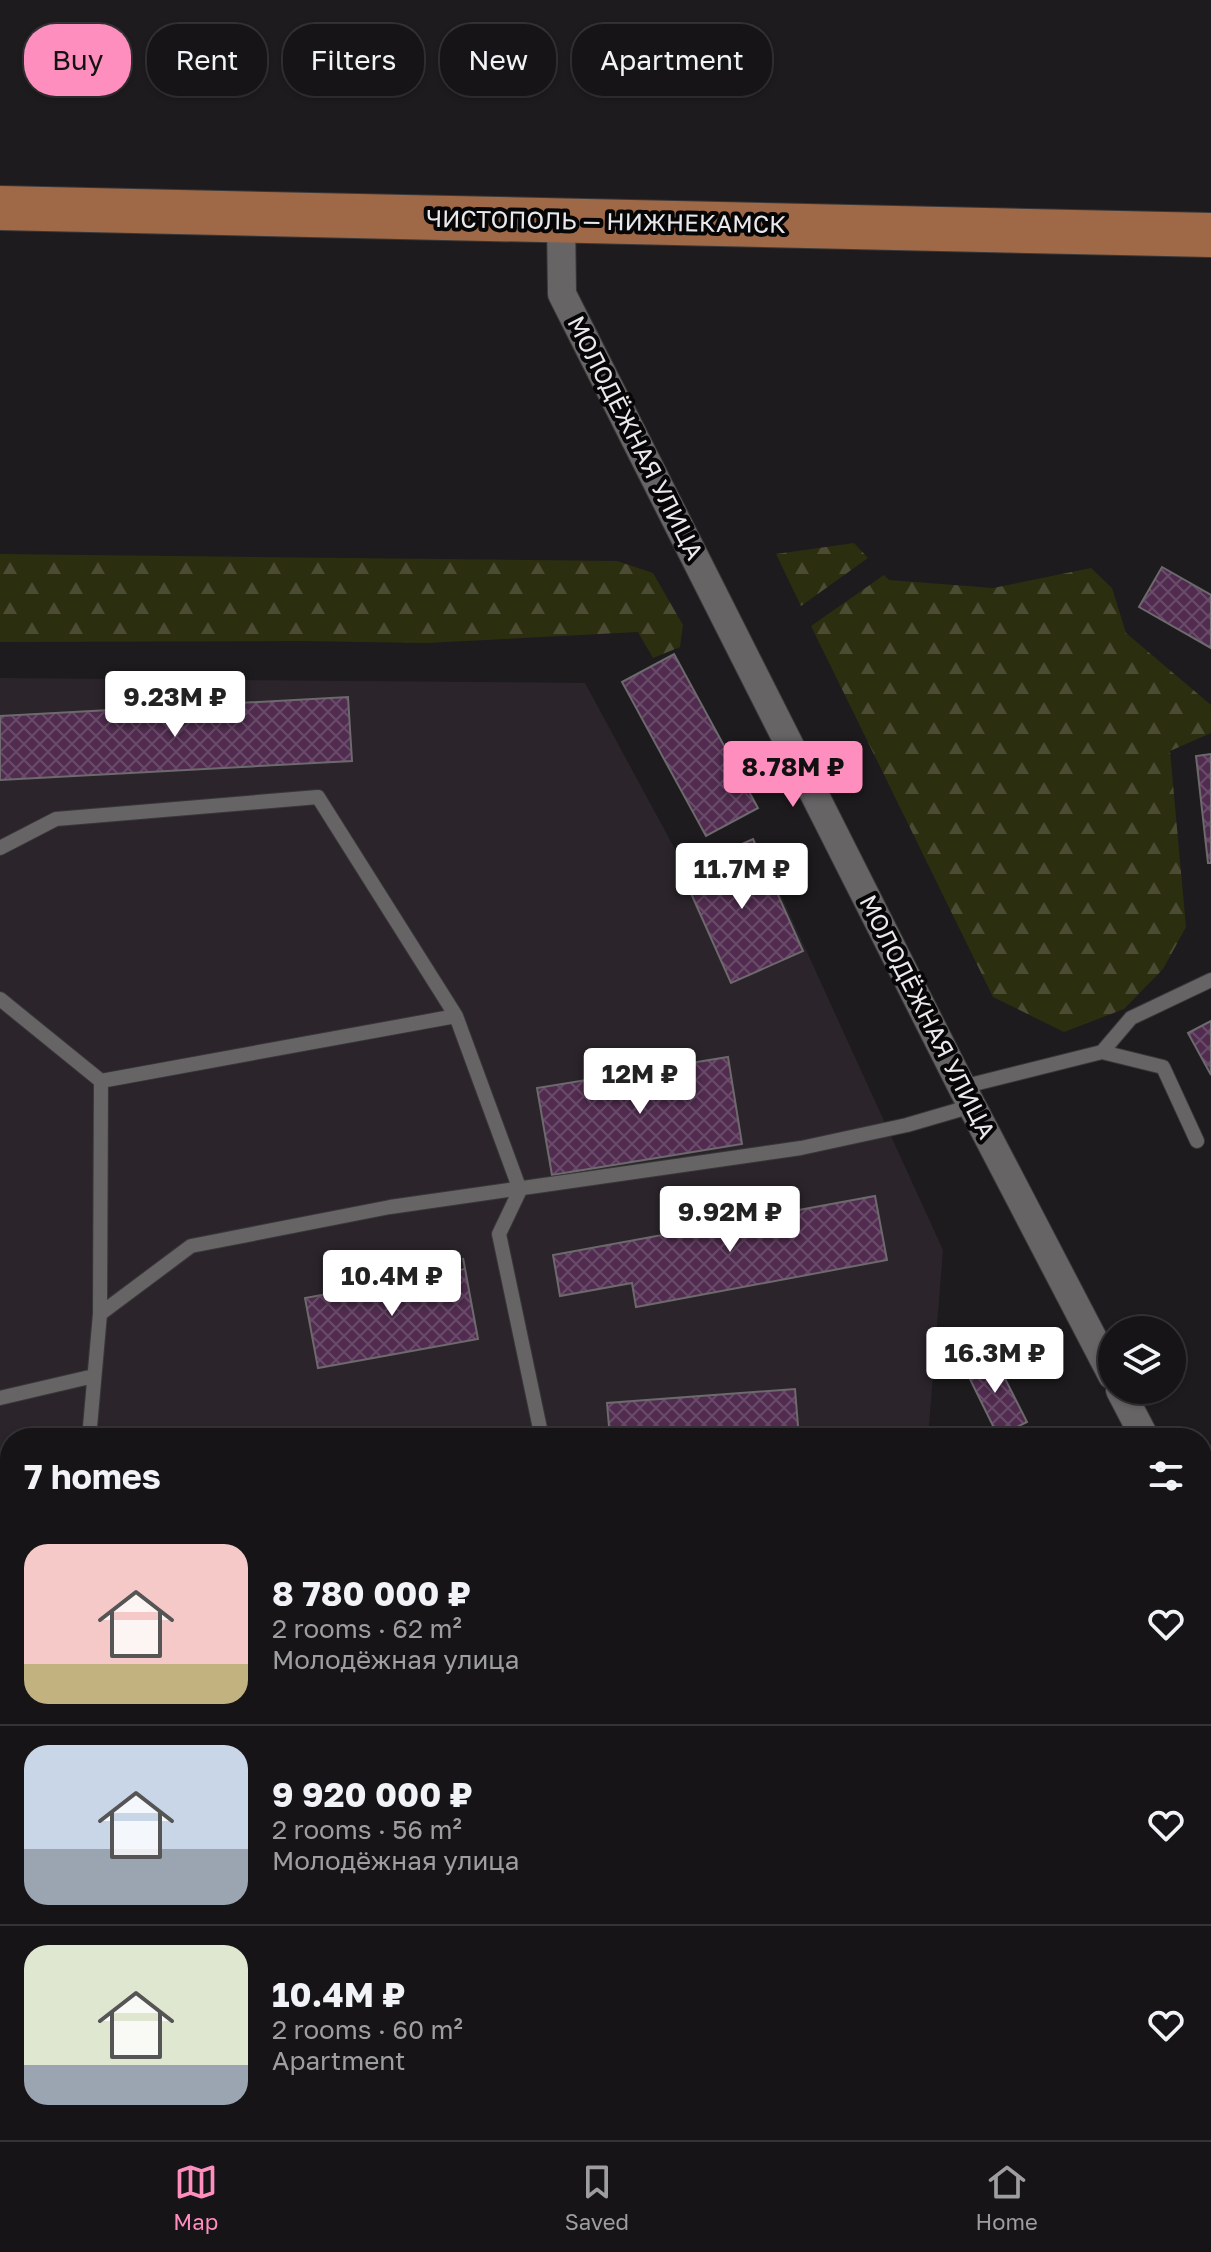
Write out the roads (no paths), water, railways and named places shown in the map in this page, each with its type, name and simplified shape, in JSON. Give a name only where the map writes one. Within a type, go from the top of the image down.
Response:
[{"type":"main road","name":"ЧИСТОПОЛЬ — НИЖНЕКАМСК","points":[[0,208],[1211,235]]},
{"type":"street","name":"МОЛОДЁЖНАЯ УЛИЦА","points":[[561,221],[562,294],[967,1096],[1098,1348]]},
{"type":"street","points":[[1127,1404],[1140,1428]]},
{"type":"lane","points":[[0,848],[56,819],[318,797],[456,1016],[520,1190],[499,1234],[540,1428]]},
{"type":"lane","points":[[100,1314],[191,1246],[390,1207],[801,1148],[907,1125],[967,1096],[1102,1052],[1131,1018],[1211,980]]},
{"type":"lane","points":[[0,999],[101,1081],[456,1016]]},
{"type":"lane","points":[[1102,1052],[1163,1067],[1197,1141]]},
{"type":"lane","points":[[90,1428],[100,1314],[101,1081]]},
{"type":"lane","points":[[0,1398],[94,1376]]}]
